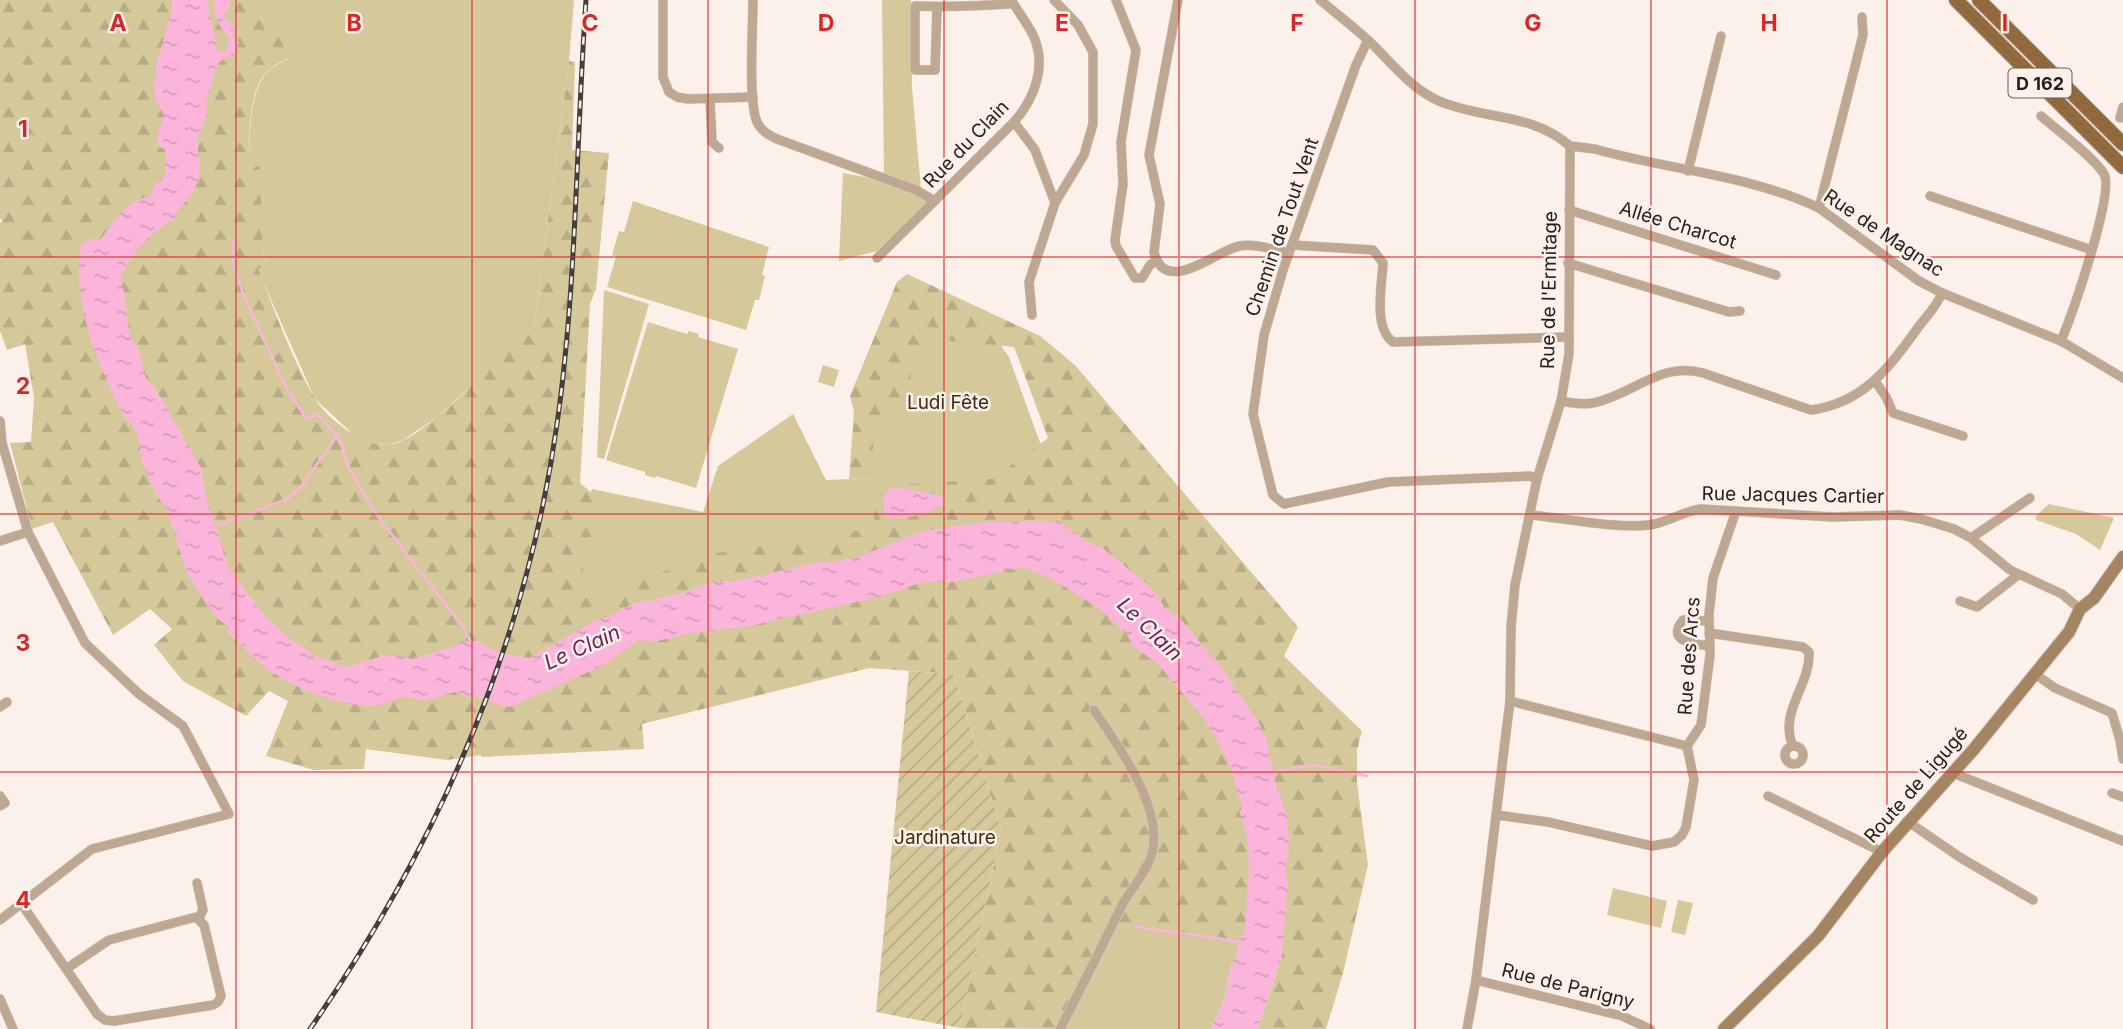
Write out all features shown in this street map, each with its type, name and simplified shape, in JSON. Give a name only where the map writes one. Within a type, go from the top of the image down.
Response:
[{"type":"main road","name":"D 162","points":[[1956,0],[2123,167]]},
{"type":"main road","name":"D 162","points":[[1979,0],[2123,144]]},
{"type":"street","points":[[663,0],[665,87],[671,94],[679,98],[753,97]]},
{"type":"street","points":[[752,0],[753,97],[755,118],[760,127],[769,135],[916,191],[935,201]]},
{"type":"street","points":[[937,7],[935,70],[915,70],[915,6],[1009,4],[1026,0]]},
{"type":"street","points":[[1032,315],[1029,282],[1055,203],[1084,155],[1093,124],[1093,52],[1078,24],[1054,0]]},
{"type":"street","points":[[1116,0],[1136,50],[1121,142],[1123,184],[1115,234],[1116,246],[1135,278],[1142,278],[1150,265],[1157,260]]},
{"type":"street","points":[[1178,0],[1149,155],[1160,204],[1154,252],[1157,260],[1166,269],[1179,272],[1238,246],[1373,250],[1383,263],[1381,323],[1385,335],[1393,342],[1569,337]]},
{"type":"street","points":[[1320,0],[1368,40],[1410,81],[1432,97],[1545,128],[1570,146]]},
{"type":"street","name":"Rue du Clain","points":[[877,258],[1014,122],[1032,97],[1040,68],[1034,35],[1012,3]]},
{"type":"street","points":[[1819,208],[1863,35],[1862,17]]},
{"type":"street","points":[[1688,171],[1721,36]]},
{"type":"street","name":"Chemin de Tout Vent","points":[[1368,40],[1359,56],[1290,249],[1264,335],[1253,414],[1273,495],[1284,504],[1388,482],[1530,476],[1537,479]]},
{"type":"street","points":[[710,99],[712,142],[719,148]]},
{"type":"street","points":[[2120,118],[2123,107]]},
{"type":"street","points":[[2040,116],[2098,166],[2106,177],[2106,191],[2092,250],[2062,341]]},
{"type":"street","points":[[1014,122],[1035,150],[1055,203]]},
{"type":"street","name":"Rue de Magnac","points":[[1570,146],[1595,149],[1780,193],[1819,208],[1919,281],[1942,293],[2062,341],[2123,379]]},
{"type":"street","name":"Rue de l'Ermitage","points":[[1467,1029],[1476,980],[1510,701],[1511,626],[1515,585],[1537,479],[1561,401],[1569,337],[1570,146]]},
{"type":"street","points":[[1930,196],[2092,250]]},
{"type":"street","name":"Allée Charcot","points":[[1569,210],[1776,275]]},
{"type":"street","points":[[1568,263],[1729,312],[1740,311]]},
{"type":"street","points":[[1561,401],[1593,403],[1657,375],[1686,370],[1703,373],[1811,410],[1829,407],[1846,401],[1875,382],[1942,293]]},
{"type":"street","points":[[1875,382],[1893,413],[1963,436]]},
{"type":"street","points":[[0,421],[2,443],[28,532],[85,643],[139,694],[183,726],[229,814],[92,849],[0,919]]},
{"type":"street","points":[[1971,538],[2030,498]]},
{"type":"street","name":"Rue Jacques Cartier","points":[[1530,515],[1633,526],[1655,524],[1693,510],[1832,517],[1900,515],[1935,522],[1971,538],[2018,575],[2062,594],[2080,609]]},
{"type":"street","name":"Rue des Arcs","points":[[1510,701],[1687,746],[1701,725],[1710,646],[1709,621],[1713,579],[1736,511]]},
{"type":"street","points":[[0,541],[28,532]]},
{"type":"street","name":"Route de Ligugé","points":[[1724,1029],[1818,936],[1882,852],[1953,773],[2069,632],[2080,609],[2094,598],[2121,564]]},
{"type":"street","points":[[1960,601],[1977,607],[2018,575]]},
{"type":"street","points":[[1709,621],[1683,620],[1678,633],[1680,639],[1685,642],[1710,646]]},
{"type":"street","points":[[1709,633],[1803,647],[1809,652],[1804,681],[1790,713],[1788,732],[1793,746]]},
{"type":"street","points":[[2035,674],[2055,688],[2112,713],[2121,741],[2123,759]]},
{"type":"street","points":[[1060,1029],[1153,848],[1149,813],[1135,774],[1094,710]]},
{"type":"street","points":[[1497,814],[1548,822],[1652,846],[1669,843],[1682,835],[1687,822],[1694,780],[1687,746]]},
{"type":"street","points":[[1953,773],[2123,841]]},
{"type":"street","points":[[0,796],[5,803],[0,806]]},
{"type":"street","points":[[1768,796],[1882,852]]},
{"type":"street","points":[[1908,821],[1961,858],[2033,900]]},
{"type":"street","points":[[197,883],[203,910],[199,918]]},
{"type":"street","points":[[21,903],[66,969],[97,1014],[105,1020],[114,1021],[213,1005],[220,999],[204,925],[199,918],[193,917],[109,940],[66,969]]},
{"type":"street","name":"Rue de Parigny","points":[[1476,980],[1622,1016],[1650,1029]]},
{"type":"street","points":[[0,999],[13,1029]]},
{"type":"green space","points":[[0,0],[255,0],[260,17],[299,40],[306,51],[271,68],[263,76],[253,100],[250,157],[251,168],[260,166],[262,247],[267,266],[258,269],[291,350],[319,405],[336,422],[356,436],[377,444],[396,443],[427,425],[467,390],[496,347],[534,327],[569,61],[575,62],[572,150],[609,153],[596,289],[590,304],[580,483],[599,499],[575,605],[586,598],[717,553],[872,528],[879,486],[992,479],[1048,438],[1014,347],[942,340],[913,365],[906,400],[876,421],[873,433],[873,478],[849,479],[854,412],[850,396],[897,282],[907,274],[1040,336],[1075,365],[1298,627],[1284,656],[1362,731],[1357,750],[1357,783],[1368,865],[1343,973],[1326,1029],[1258,1029],[1282,954],[1263,948],[1114,924],[1060,1029],[960,1028],[1001,829],[954,674],[869,668],[642,724],[644,749],[481,755],[447,760],[366,749],[364,769],[314,770],[266,756],[288,701],[269,691],[246,716],[183,681],[154,645],[172,629],[150,609],[113,635],[53,522],[32,529],[10,443],[31,442],[34,398],[25,344],[7,350],[0,331]]},
{"type":"green space","points":[[255,0],[574,0],[569,61],[534,327],[493,350],[470,387],[436,418],[403,440],[388,445],[372,444],[355,436],[315,399],[257,268],[267,266],[253,195],[250,138],[252,112],[257,89],[267,72],[290,58],[278,28],[260,17]]},
{"type":"green space","points":[[882,0],[911,0],[912,87],[921,189],[884,176]]},
{"type":"green space","points":[[843,173],[865,177],[920,196],[927,200],[927,203],[877,251],[839,261]]},
{"type":"green space","points":[[633,201],[769,247],[759,300],[755,300],[746,330],[607,287],[616,257],[612,255],[619,231],[624,232]]},
{"type":"green space","points":[[604,290],[649,304],[604,459],[597,457]]},
{"type":"green space","name":"Ludi Fête","points":[[931,302],[993,334],[1009,357],[1039,440],[1061,479],[574,624],[566,554],[592,489],[703,512],[718,466],[793,414],[826,480],[873,478],[873,433],[876,420]]},
{"type":"green space","points":[[648,322],[687,334],[689,331],[699,334],[698,337],[738,349],[696,488],[645,475],[645,472],[606,460]]},
{"type":"green space","points":[[823,365],[839,370],[834,387],[818,382]]},
{"type":"green space","points":[[2049,504],[2114,518],[2100,550],[2076,534],[2036,520],[2036,516]]},
{"type":"green space","points":[[1023,567],[1052,578],[1100,609],[1128,635],[1133,646],[1158,664],[1205,720],[1232,771],[1248,841],[1245,932],[1231,965],[1224,1001],[1211,1029],[1060,1029],[1153,848],[1149,813],[1136,774],[1094,710],[1078,697],[984,650],[955,642],[911,639],[874,634],[860,629],[818,625],[808,614],[870,599],[872,596],[877,598],[917,584],[933,581],[953,582]]},
{"type":"green space","name":"Jardinature","points":[[909,671],[954,674],[1001,829],[960,1028],[876,1012]]},
{"type":"green space","points":[[1613,888],[1667,901],[1661,928],[1607,915]]},
{"type":"green space","points":[[1678,900],[1693,903],[1685,935],[1671,932]]},
{"type":"water","name":"Le Clain","points":[[172,0],[208,0],[217,51],[224,52],[230,38],[217,21],[214,6],[215,0],[230,0],[230,6],[223,16],[233,25],[233,40],[239,41],[233,58],[225,57],[217,65],[198,141],[200,171],[193,191],[175,213],[175,219],[151,236],[135,254],[120,280],[130,333],[139,351],[145,375],[201,468],[207,500],[227,563],[267,618],[289,638],[316,656],[345,667],[383,656],[395,655],[412,659],[463,641],[481,641],[484,646],[500,653],[530,658],[598,619],[641,601],[684,593],[717,581],[731,582],[822,561],[858,557],[923,531],[985,522],[1058,521],[1084,540],[1101,547],[1146,583],[1166,610],[1179,617],[1223,670],[1259,723],[1266,738],[1275,781],[1287,816],[1289,847],[1285,870],[1288,882],[1282,954],[1258,1029],[1211,1029],[1224,1001],[1231,965],[1245,932],[1249,871],[1247,841],[1239,812],[1242,807],[1232,771],[1216,738],[1205,720],[1158,664],[1133,646],[1128,635],[1100,609],[1051,578],[1023,567],[953,582],[917,584],[876,598],[872,596],[870,599],[749,626],[685,634],[653,642],[638,640],[604,665],[509,707],[454,692],[427,700],[404,697],[372,706],[344,703],[285,680],[253,657],[227,632],[230,628],[218,619],[187,574],[167,509],[157,496],[142,461],[138,437],[132,424],[126,420],[97,357],[80,291],[80,246],[89,239],[101,239],[128,206],[151,196],[155,183],[161,181],[165,174],[165,149],[159,147],[157,137],[164,115],[157,103],[153,82],[157,76],[156,66],[172,9]]},
{"type":"water","points":[[898,487],[942,496],[945,502],[934,510],[916,515],[899,518],[885,516],[883,498],[889,488]]},
{"type":"waterway","points":[[233,241],[234,267],[245,299],[287,389],[307,420],[317,414],[339,438],[349,468],[376,514],[463,627],[472,644]]},
{"type":"waterway","points":[[212,528],[287,499],[300,488],[337,436]]},
{"type":"waterway","points":[[1271,772],[1314,765],[1367,776]]},
{"type":"waterway","points":[[1135,926],[1242,943]]},
{"type":"railway","points":[[310,1029],[356,960],[436,816],[470,741],[499,665],[523,586],[543,506],[564,371],[586,0]]}]
